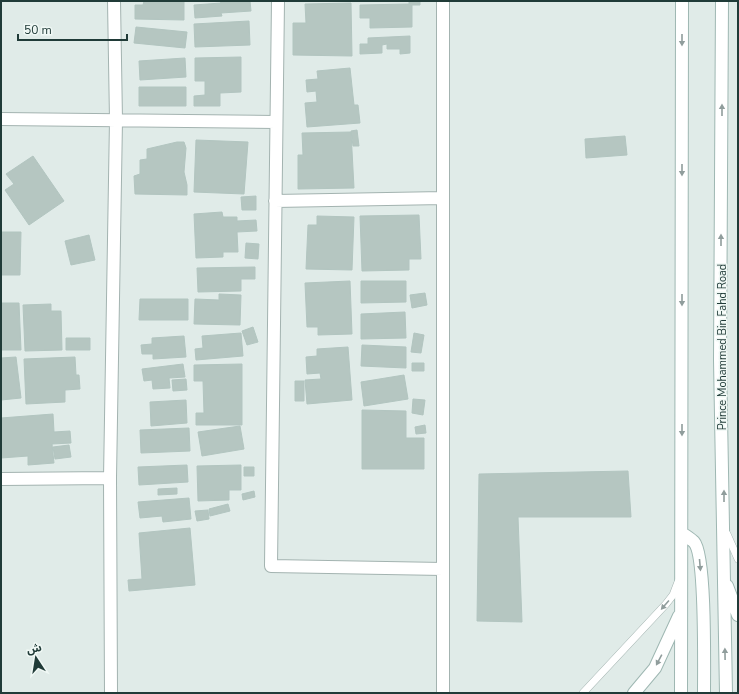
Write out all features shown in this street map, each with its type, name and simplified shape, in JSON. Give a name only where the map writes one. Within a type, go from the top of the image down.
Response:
[{"type":"street","points":[[111,693],[110,478],[116,120],[114,1]]},
{"type":"street","points":[[278,1],[270,566],[443,569]]},
{"type":"street","points":[[443,1],[443,693]]},
{"type":"street","points":[[681,693],[682,1]]},
{"type":"street","name":"Prince Mohammed Bin Fahd Road","points":[[722,1],[720,360],[726,693]]},
{"type":"street","points":[[1,119],[276,122]]},
{"type":"street","points":[[275,201],[443,198]]},
{"type":"street","points":[[1,479],[110,478]]},
{"type":"street","points":[[682,533],[695,543],[699,554],[702,584],[704,693]]},
{"type":"street","points":[[724,578],[738,615]]},
{"type":"street","points":[[634,693],[655,668],[681,612]]},
{"type":"lane","points":[[724,524],[730,544],[738,559]]},
{"type":"lane","points":[[583,693],[666,604],[678,585],[682,570]]},
{"type":"building","points":[[144,1],[184,1],[184,20],[135,19],[135,5],[143,5]]},
{"type":"building","points":[[220,1],[250,1],[251,11],[221,13],[222,16],[195,18],[194,5],[221,3]]},
{"type":"building","points":[[409,1],[420,1],[420,5],[412,5],[412,27],[370,28],[370,18],[360,18],[360,5],[409,4]]},
{"type":"building","points":[[351,3],[352,56],[293,55],[293,23],[306,23],[305,4]]},
{"type":"building","points":[[249,21],[250,45],[195,47],[194,24]]},
{"type":"building","points":[[136,27],[187,32],[185,48],[134,43]]},
{"type":"building","points":[[410,36],[410,53],[400,54],[400,49],[387,49],[387,44],[382,45],[382,53],[360,54],[360,44],[368,44],[368,38]]},
{"type":"building","points":[[241,57],[241,92],[220,93],[220,106],[194,106],[194,96],[205,95],[205,81],[195,81],[195,58]]},
{"type":"building","points":[[185,58],[186,77],[140,80],[139,61]]},
{"type":"building","points":[[350,68],[354,105],[358,105],[360,123],[307,127],[305,103],[317,102],[316,91],[307,92],[306,80],[318,79],[317,71]]},
{"type":"building","points":[[139,87],[186,87],[186,106],[139,106]]},
{"type":"building","points":[[357,130],[359,146],[353,146],[351,131]]},
{"type":"building","points":[[351,132],[354,188],[298,189],[298,155],[303,155],[302,133]]},
{"type":"building","points":[[625,136],[627,155],[586,158],[585,139]]},
{"type":"building","points":[[196,140],[248,142],[244,194],[194,192]]},
{"type":"building","points":[[177,142],[184,142],[186,148],[184,172],[187,185],[187,195],[135,194],[134,176],[140,174],[140,160],[147,159],[147,149]]},
{"type":"building","points":[[33,156],[64,201],[29,225],[5,190],[14,184],[6,174]]},
{"type":"building","points":[[256,196],[256,210],[242,210],[241,197]]},
{"type":"building","points":[[222,212],[223,217],[237,217],[237,221],[256,220],[257,231],[237,232],[238,252],[223,252],[223,257],[196,258],[194,214]]},
{"type":"building","points":[[419,215],[421,259],[409,259],[409,270],[362,271],[360,216]]},
{"type":"building","points":[[317,216],[354,217],[352,270],[306,269],[308,225],[317,225]]},
{"type":"building","points":[[1,232],[21,232],[20,275],[1,275]]},
{"type":"building","points":[[89,235],[95,260],[71,265],[65,241]]},
{"type":"building","points":[[246,243],[259,244],[258,259],[245,258]]},
{"type":"building","points":[[255,267],[255,279],[241,279],[241,291],[198,292],[197,268]]},
{"type":"building","points":[[350,281],[352,334],[318,335],[318,327],[307,327],[305,283]]},
{"type":"building","points":[[361,281],[406,281],[406,302],[361,303]]},
{"type":"building","points":[[425,293],[427,305],[412,308],[410,295]]},
{"type":"building","points":[[219,294],[241,295],[240,325],[194,324],[195,299],[219,300]]},
{"type":"building","points":[[140,299],[188,299],[188,320],[139,320]]},
{"type":"building","points":[[1,303],[19,303],[21,350],[1,350]]},
{"type":"building","points":[[51,304],[51,311],[61,311],[62,350],[25,351],[23,305]]},
{"type":"building","points":[[405,312],[406,338],[361,339],[361,314]]},
{"type":"building","points":[[253,327],[258,342],[247,345],[242,331]]},
{"type":"building","points":[[241,333],[243,356],[196,360],[195,349],[203,348],[202,336]]},
{"type":"building","points":[[414,333],[424,335],[421,353],[411,352]]},
{"type":"building","points":[[184,336],[186,357],[153,359],[153,354],[142,354],[141,345],[152,344],[152,338]]},
{"type":"building","points":[[66,338],[90,338],[90,350],[66,350]]},
{"type":"building","points":[[362,345],[406,347],[406,368],[361,366]]},
{"type":"building","points":[[348,347],[352,400],[307,404],[305,380],[321,379],[320,373],[307,374],[306,357],[317,356],[317,349]]},
{"type":"building","points":[[16,357],[21,398],[1,400],[1,358]]},
{"type":"building","points":[[75,357],[76,375],[79,375],[80,389],[65,390],[65,402],[26,404],[24,359]]},
{"type":"building","points":[[412,363],[424,363],[424,371],[412,371]]},
{"type":"building","points":[[183,364],[185,377],[169,378],[170,388],[153,389],[152,380],[144,381],[142,369]]},
{"type":"building","points":[[242,364],[242,425],[196,425],[196,413],[204,413],[203,381],[194,381],[194,365]]},
{"type":"building","points":[[404,375],[408,399],[364,406],[361,382]]},
{"type":"building","points":[[186,379],[187,390],[173,391],[172,380]]},
{"type":"building","points":[[295,381],[304,381],[304,401],[295,401]]},
{"type":"building","points":[[413,399],[425,400],[423,415],[412,413]]},
{"type":"building","points":[[186,400],[187,423],[151,426],[150,402]]},
{"type":"building","points":[[362,410],[406,411],[406,438],[424,438],[424,469],[362,469]]},
{"type":"building","points":[[53,414],[54,432],[70,431],[71,443],[52,444],[54,463],[28,465],[28,456],[1,458],[1,418]]},
{"type":"building","points":[[425,425],[426,433],[416,434],[415,427]]},
{"type":"building","points":[[240,426],[244,449],[202,456],[198,432]]},
{"type":"building","points":[[189,428],[190,451],[141,453],[140,430]]},
{"type":"building","points":[[69,445],[71,457],[55,459],[53,447]]},
{"type":"building","points":[[187,465],[188,482],[139,485],[138,467]]},
{"type":"building","points":[[241,465],[241,490],[229,490],[229,500],[198,501],[197,466]]},
{"type":"building","points":[[244,467],[254,467],[254,476],[244,476]]},
{"type":"building","points":[[628,471],[631,517],[518,517],[522,622],[477,621],[479,474]]},
{"type":"building","points":[[177,488],[177,494],[158,495],[158,489]]},
{"type":"building","points":[[254,491],[255,497],[243,500],[242,494]]},
{"type":"building","points":[[189,498],[191,519],[163,522],[162,516],[140,518],[138,502]]},
{"type":"building","points":[[228,504],[230,511],[210,516],[209,509]]},
{"type":"building","points":[[208,510],[209,519],[197,521],[195,511]]},
{"type":"building","points":[[190,528],[195,585],[129,591],[128,580],[142,579],[139,533]]}]
